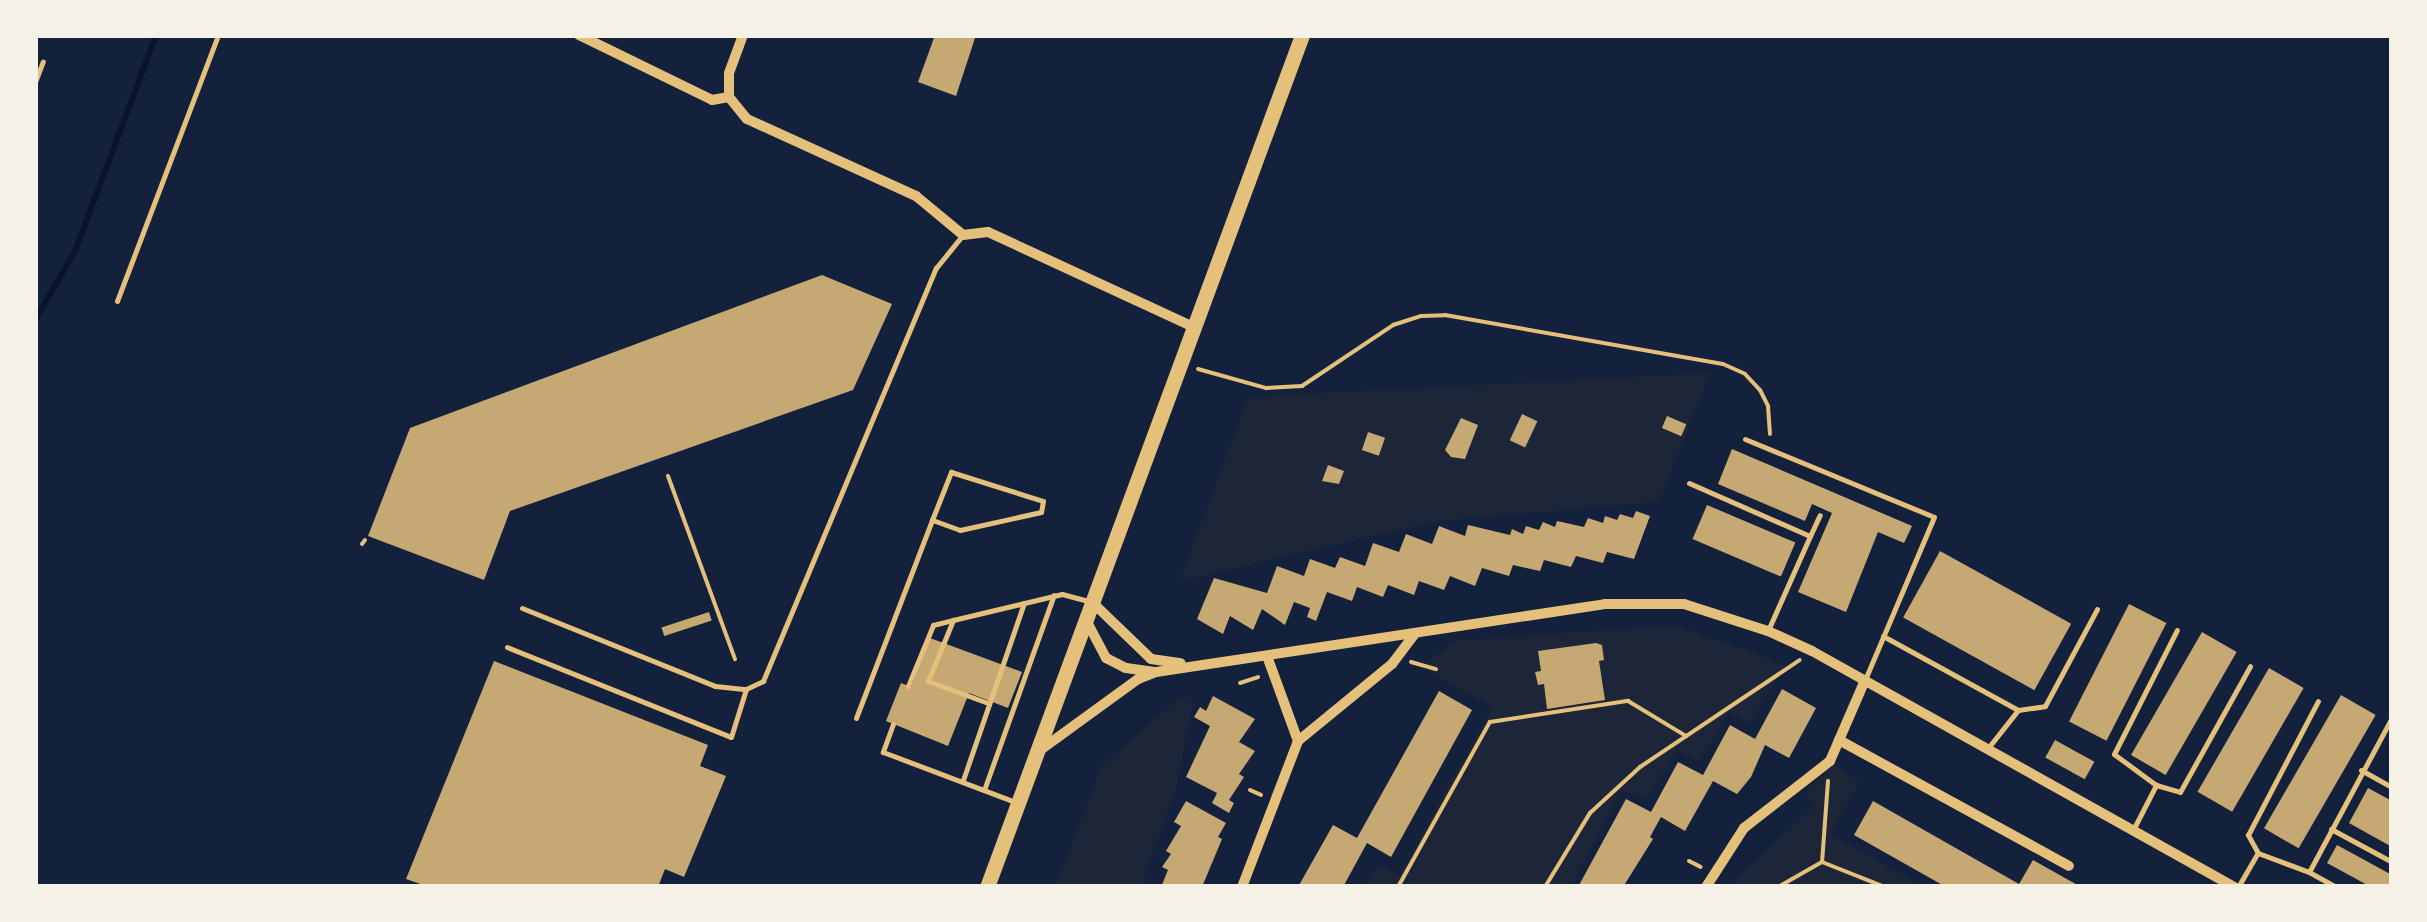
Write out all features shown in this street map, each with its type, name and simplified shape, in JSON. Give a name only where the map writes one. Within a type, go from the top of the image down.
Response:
[{"type":"main road","points":[[987,887],[1302,35]]},
{"type":"street","points":[[579,35],[712,100],[729,96]]},
{"type":"street","points":[[743,35],[729,72],[729,96],[752,122],[916,196],[964,235],[988,232],[1194,327]]},
{"type":"street","points":[[1092,602],[1152,659],[1192,664]]},
{"type":"street","points":[[1038,752],[1138,679],[1156,672],[1606,604],[1654,602],[1712,611],[1812,652],[2236,887]]},
{"type":"street","points":[[1086,619],[1106,658],[1126,668],[1156,672]]},
{"type":"street","points":[[1242,887],[1298,740],[1392,664],[1415,633]]},
{"type":"street","points":[[1267,656],[1298,740]]},
{"type":"street","points":[[1706,887],[1744,828],[1830,762],[1865,680]]},
{"type":"street","points":[[1838,740],[2068,866]]},
{"type":"lane","points":[[118,301],[218,35]]},
{"type":"lane","points":[[35,82],[43,62]]},
{"type":"lane","points":[[522,608],[715,686],[746,690],[763,681],[936,268],[964,235]]},
{"type":"lane","points":[[1746,439],[1934,516],[1865,680]]},
{"type":"lane","points":[[856,718],[932,520],[951,472],[1043,501],[1040,512],[960,530],[932,520]]},
{"type":"lane","points":[[1688,483],[1810,536]]},
{"type":"lane","points":[[1768,631],[1820,514]]},
{"type":"lane","points":[[908,686],[933,624],[1054,595],[1092,602]]},
{"type":"lane","points":[[984,790],[1054,595]]},
{"type":"lane","points":[[962,780],[1024,603]]},
{"type":"lane","points":[[1883,636],[2018,710],[2045,706],[2097,609]]},
{"type":"lane","points":[[953,620],[928,681],[988,703]]},
{"type":"lane","points":[[2178,630],[2114,754],[2156,785],[2180,792],[2250,666]]},
{"type":"lane","points":[[507,647],[731,737],[746,690]]},
{"type":"lane","points":[[2318,701],[2248,835],[2258,853],[2336,887]]},
{"type":"lane","points":[[1988,748],[2018,710]]},
{"type":"lane","points":[[2309,872],[2392,718]]},
{"type":"lane","points":[[893,724],[882,752],[1017,803]]},
{"type":"lane","points":[[2361,770],[2392,787]]},
{"type":"lane","points":[[2133,830],[2156,785]]},
{"type":"lane","points":[[2331,829],[2392,862]]},
{"type":"lane","points":[[2236,887],[2258,853]]},
{"type":"path","points":[[1180,364],[1266,388],[1288,389],[1323,376],[1394,325],[1420,316],[1445,315],[1722,364],[1744,374],[1760,390],[1768,406],[1770,449]]},
{"type":"path","points":[[668,476],[736,659]]},
{"type":"path","points":[[1545,887],[1590,813],[1640,768],[1812,652]]},
{"type":"path","points":[[1398,887],[1490,722],[1628,701],[1686,736]]},
{"type":"path","points":[[1822,862],[1830,762]]},
{"type":"path","points":[[1778,887],[1822,862]]},
{"type":"path","points":[[1822,862],[1885,887]]},
{"type":"shaded area","points":[[1710,373],[1659,502],[1438,521],[1180,581],[1248,397]]},
{"type":"shaded area","points":[[1675,625],[1786,665],[1749,724],[1729,712],[1699,762],[1677,751],[1646,800],[1622,790],[1570,887],[1366,887],[1378,864],[1399,876],[1492,707],[1421,667],[1455,641]]},
{"type":"shaded area","points":[[1184,694],[1193,700],[1177,784],[1141,887],[1055,887],[1102,765]]},
{"type":"shaded area","points":[[1834,765],[1859,782],[1831,834],[1924,887],[1740,887],[1736,879],[1815,805],[1805,793]]},
{"type":"building","points":[[935,35],[976,35],[956,96],[918,82]]},
{"type":"building","points":[[822,275],[892,304],[853,390],[510,511],[484,580],[368,536],[410,428]]},
{"type":"building","points":[[1522,414],[1537,421],[1525,447],[1510,440]]},
{"type":"building","points":[[1667,416],[1686,424],[1681,436],[1662,428]]},
{"type":"building","points":[[1461,418],[1478,425],[1465,459],[1451,457],[1445,450]]},
{"type":"building","points":[[1368,432],[1385,438],[1379,456],[1362,450]]},
{"type":"building","points":[[1732,449],[1912,526],[1904,543],[1878,532],[1846,612],[1798,592],[1832,513],[1812,504],[1805,521],[1718,484]]},
{"type":"building","points":[[1328,465],[1344,471],[1339,484],[1322,481]]},
{"type":"building","points":[[1707,505],[1795,543],[1781,577],[1693,539]]},
{"type":"building","points":[[1636,511],[1650,516],[1634,559],[1607,552],[1603,563],[1576,556],[1571,567],[1544,560],[1540,571],[1513,565],[1509,576],[1482,568],[1475,586],[1450,576],[1444,590],[1419,581],[1414,595],[1388,585],[1383,597],[1357,587],[1352,601],[1327,592],[1316,621],[1307,617],[1310,608],[1294,602],[1285,625],[1262,609],[1253,630],[1230,616],[1223,634],[1197,619],[1214,578],[1267,593],[1277,566],[1304,576],[1310,559],[1335,568],[1340,557],[1365,566],[1373,543],[1399,552],[1406,534],[1432,544],[1439,526],[1465,536],[1468,525],[1510,535],[1512,529],[1523,534],[1526,526],[1539,530],[1543,522],[1555,527],[1557,521],[1584,527],[1588,518],[1603,523],[1605,516],[1617,520],[1620,514],[1633,518]]},
{"type":"building","points":[[1940,551],[2071,624],[2034,690],[1903,617]]},
{"type":"building","points":[[2129,604],[2166,623],[2106,741],[2069,722]]},
{"type":"building","points":[[709,612],[712,621],[664,636],[661,627]]},
{"type":"building","points":[[2202,632],[2237,652],[2166,775],[2131,755]]},
{"type":"building","points":[[930,638],[1022,672],[1008,708],[969,693],[948,746],[886,721],[901,683],[911,687]]},
{"type":"building","points":[[1602,645],[1604,660],[1599,661],[1605,700],[1547,709],[1544,684],[1538,685],[1535,672],[1541,671],[1538,651]]},
{"type":"building","points":[[494,661],[708,745],[700,766],[726,776],[684,877],[665,869],[658,887],[429,887],[406,879]]},
{"type":"building","points":[[2269,668],[2304,688],[2232,812],[2198,792]]},
{"type":"building","points":[[1782,689],[1816,708],[1789,758],[1765,745],[1751,777],[1737,794],[1713,781],[1685,831],[1661,817],[1650,837],[1653,839],[1623,887],[1578,887],[1626,799],[1651,812],[1678,762],[1703,775],[1730,725],[1755,739]]},
{"type":"building","points":[[1439,691],[1472,710],[1391,857],[1367,843],[1343,887],[1298,887],[1333,825],[1357,838]]},
{"type":"building","points":[[2341,695],[2376,715],[2299,848],[2264,828]]},
{"type":"building","points":[[1213,696],[1255,719],[1239,742],[1255,751],[1239,774],[1244,777],[1229,800],[1234,803],[1229,813],[1212,803],[1217,793],[1186,777],[1210,726],[1194,717],[1200,707],[1206,711]]},
{"type":"building","points":[[2055,740],[2094,762],[2085,779],[2045,757]]},
{"type":"building","points":[[2368,788],[2392,801],[2392,847],[2349,823]]},
{"type":"building","points":[[1186,801],[1226,823],[1218,837],[1222,839],[1202,887],[1161,887],[1168,870],[1162,867],[1171,854],[1166,851],[1181,826],[1174,822]]},
{"type":"building","points":[[1873,801],[2019,884],[2033,860],[2081,887],[1946,887],[1854,835]]},
{"type":"building","points":[[2337,845],[2392,875],[2392,887],[2371,887],[2327,863]]},
{"type":"waterway","points":[[35,320],[75,251],[156,35]]}]
